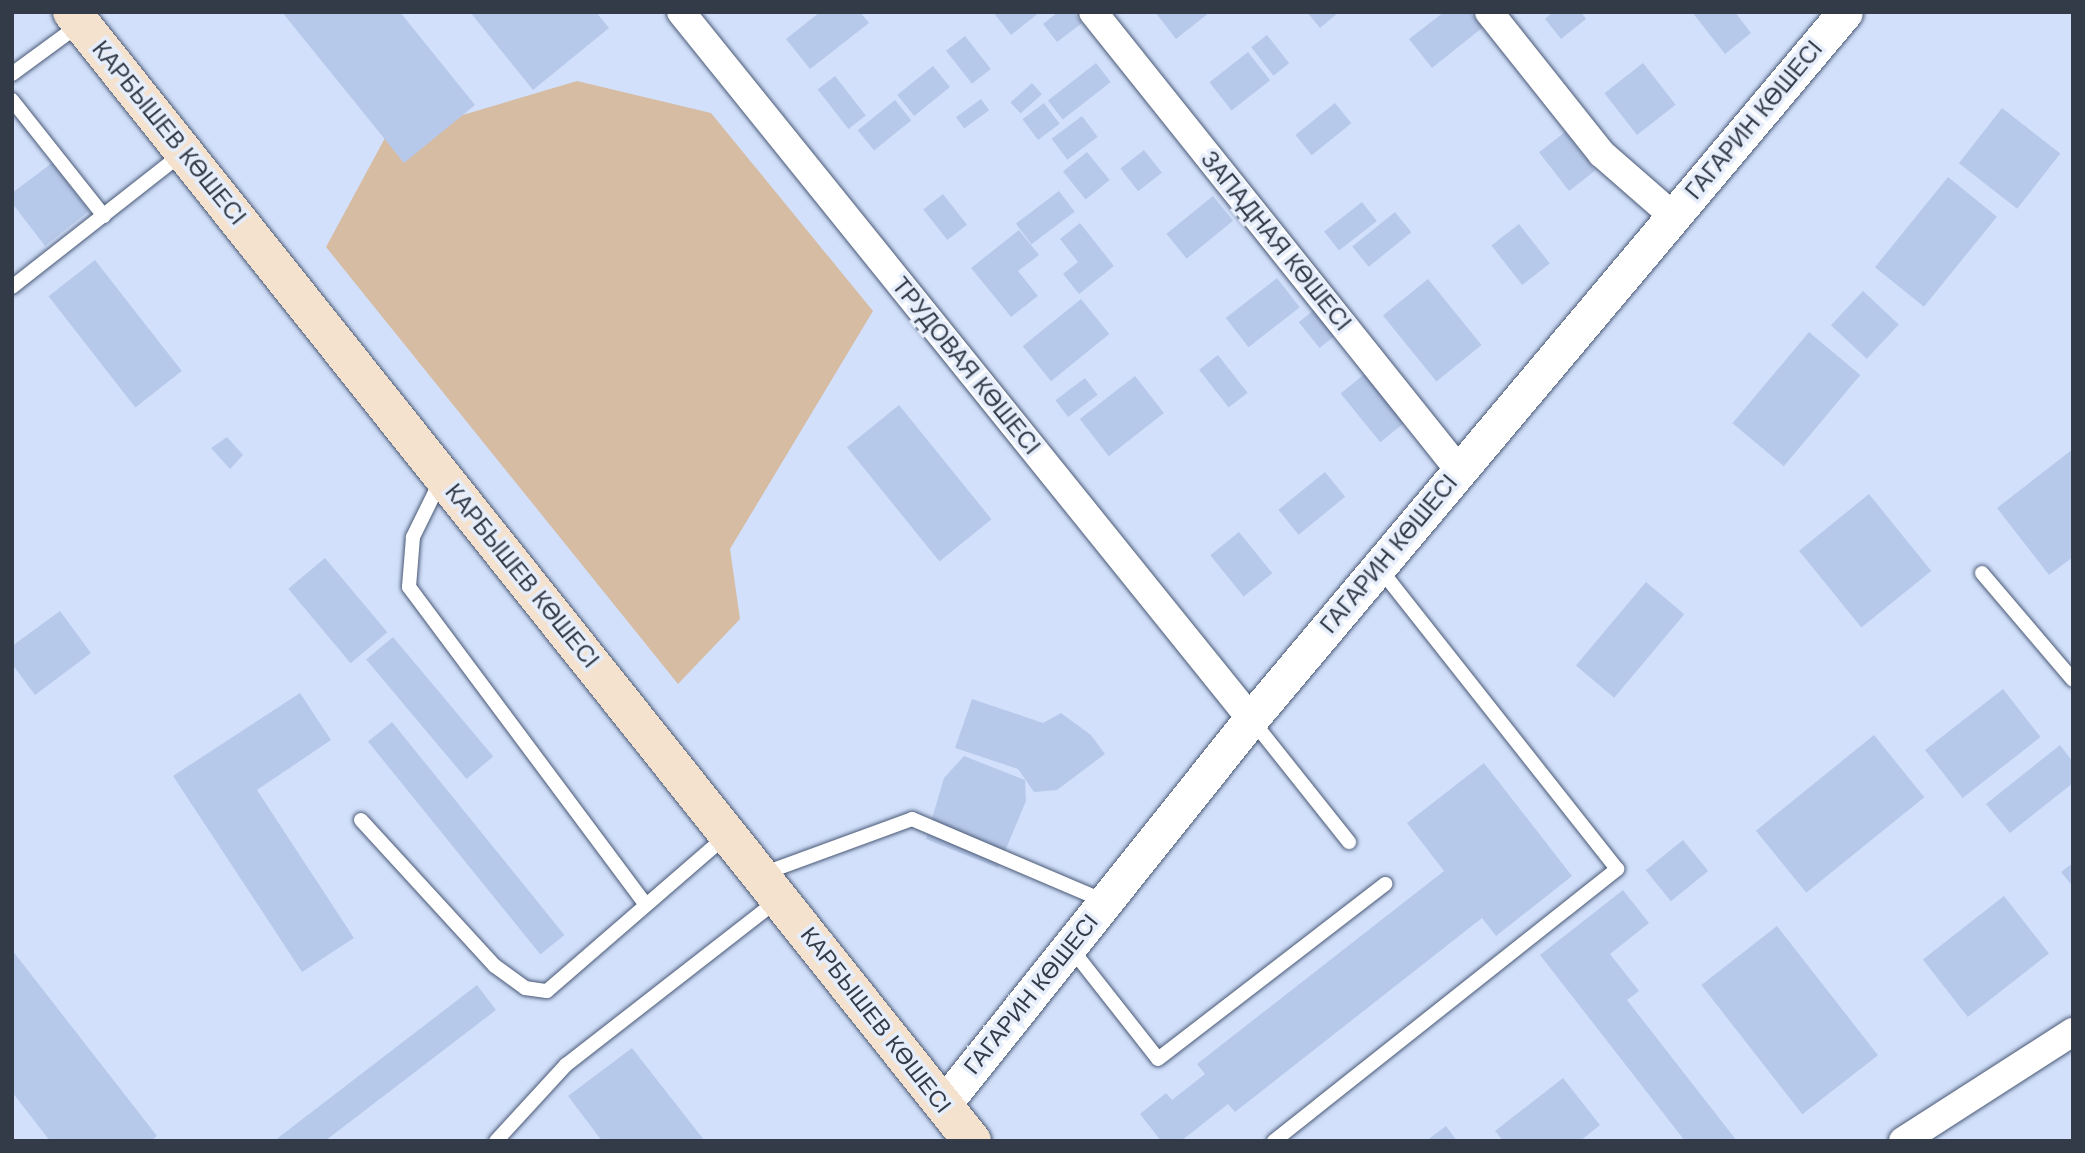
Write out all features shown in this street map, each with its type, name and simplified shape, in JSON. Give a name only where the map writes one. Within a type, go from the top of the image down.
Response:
[{"type":"main road","name":"КАРБЫШЕВ КӨШЕСІ","points":[[83,16],[184,152],[972,1141]]},
{"type":"street","name":"ТРУДОВАЯ КӨШЕСІ","points":[[681,12],[1251,719]]},
{"type":"street","name":"ЗАПАДНАЯ КӨШЕСІ","points":[[1093,12],[1459,470]]},
{"type":"street","points":[[1489,12],[1602,154],[1673,216]]},
{"type":"street","name":"ГАГАРИН КӨШЕСІ","points":[[943,1105],[1251,719],[1845,12]]},
{"type":"street","points":[[1903,1141],[2073,1032]]},
{"type":"lane","points":[[12,74],[83,16]]},
{"type":"lane","points":[[12,100],[104,216]]},
{"type":"lane","points":[[12,287],[184,152]]},
{"type":"lane","points":[[442,477],[413,537],[409,587],[645,904]]},
{"type":"lane","points":[[1274,1141],[1617,869],[1378,566]]},
{"type":"lane","points":[[1982,573],[2073,680]]},
{"type":"lane","points":[[1251,719],[1349,842]]},
{"type":"lane","points":[[496,1141],[566,1065],[770,886],[912,819],[1105,901]]},
{"type":"lane","points":[[361,820],[495,966],[525,988],[547,991],[729,833]]},
{"type":"lane","points":[[1069,946],[1158,1059],[1385,884]]},
{"type":"shaded area","points":[[577,81],[711,113],[873,311],[730,549],[740,619],[678,684],[326,247],[385,138]]},
{"type":"building","points":[[282,12],[400,12],[475,105],[404,163]]},
{"type":"building","points":[[470,12],[596,12],[609,28],[533,90]]},
{"type":"building","points":[[820,12],[860,12],[869,23],[810,69],[786,39]]},
{"type":"building","points":[[993,12],[1040,12],[1011,35]]},
{"type":"building","points":[[1058,12],[1073,12],[1082,23],[1057,42],[1043,24]]},
{"type":"building","points":[[1155,12],[1210,12],[1176,39]]},
{"type":"building","points":[[1307,12],[1339,12],[1320,28]]},
{"type":"building","points":[[1444,12],[1470,12],[1482,28],[1432,68],[1409,39]]},
{"type":"building","points":[[1553,12],[1581,12],[1586,19],[1561,39],[1545,19]]},
{"type":"building","points":[[1692,12],[1735,12],[1751,33],[1725,54]]},
{"type":"building","points":[[1267,35],[1289,63],[1273,76],[1251,47]]},
{"type":"building","points":[[965,36],[991,69],[972,84],[946,51]]},
{"type":"building","points":[[1248,52],[1270,80],[1232,111],[1209,82]]},
{"type":"building","points":[[1096,63],[1111,82],[1063,119],[1048,101]]},
{"type":"building","points":[[1643,63],[1676,105],[1637,135],[1604,93]]},
{"type":"building","points":[[933,66],[950,87],[914,116],[897,95]]},
{"type":"building","points":[[835,76],[866,115],[848,129],[818,90]]},
{"type":"building","points":[[1032,83],[1042,94],[1020,114],[1010,102]]},
{"type":"building","points":[[981,99],[989,110],[964,129],[956,117]]},
{"type":"building","points":[[895,100],[911,120],[874,150],[858,130]]},
{"type":"building","points":[[1044,103],[1060,124],[1038,140],[1022,119]]},
{"type":"building","points":[[1335,103],[1351,123],[1312,155],[1295,135]]},
{"type":"building","points":[[2002,108],[2060,154],[2017,209],[1959,163]]},
{"type":"building","points":[[1082,116],[1098,137],[1067,160],[1052,139]]},
{"type":"building","points":[[1565,132],[1595,171],[1569,191],[1539,152]]},
{"type":"building","points":[[1144,150],[1162,173],[1138,191],[1120,168]]},
{"type":"building","points":[[1087,152],[1110,180],[1086,199],[1063,172]]},
{"type":"building","points":[[52,163],[89,211],[45,246],[12,203],[12,193]]},
{"type":"building","points":[[1948,177],[1997,217],[1924,307],[1875,267]]},
{"type":"building","points":[[1059,191],[1075,212],[1032,244],[1016,223]]},
{"type":"building","points":[[943,194],[967,225],[947,240],[923,209]]},
{"type":"building","points":[[1213,196],[1233,221],[1187,259],[1166,234]]},
{"type":"building","points":[[1362,202],[1377,221],[1339,250],[1324,232]]},
{"type":"building","points":[[1395,212],[1411,232],[1369,267],[1352,247]]},
{"type":"building","points":[[1080,223],[1114,266],[1079,294],[1063,274],[1078,262],[1060,239]]},
{"type":"building","points":[[1519,224],[1550,263],[1522,285],[1491,246]]},
{"type":"building","points":[[1019,230],[1039,255],[1018,271],[1038,296],[1011,317],[971,268]]},
{"type":"building","points":[[95,260],[182,371],[135,407],[49,296]]},
{"type":"building","points":[[1277,278],[1300,307],[1249,347],[1226,318]]},
{"type":"building","points":[[1428,279],[1481,345],[1436,382],[1383,316]]},
{"type":"building","points":[[1863,291],[1899,324],[1867,359],[1831,325]]},
{"type":"building","points":[[1081,299],[1109,334],[1051,381],[1023,346]]},
{"type":"building","points":[[1319,306],[1340,332],[1320,348],[1299,322]]},
{"type":"building","points":[[1809,332],[1860,375],[1784,466],[1733,423]]},
{"type":"building","points":[[1218,355],[1248,393],[1229,408],[1199,370]]},
{"type":"building","points":[[1367,372],[1407,421],[1380,442],[1341,393]]},
{"type":"building","points":[[1135,376],[1164,413],[1109,456],[1080,419]]},
{"type":"building","points":[[1085,378],[1098,395],[1068,417],[1055,400]]},
{"type":"building","points":[[899,405],[992,519],[939,561],[847,447]]},
{"type":"building","points":[[227,437],[243,455],[230,469],[211,448]]},
{"type":"building","points":[[2073,449],[2073,557],[2049,575],[1997,508]]},
{"type":"building","points":[[1325,472],[1345,497],[1299,535],[1278,510]]},
{"type":"building","points":[[1869,494],[1931,571],[1861,628],[1799,551]]},
{"type":"building","points":[[1239,532],[1272,573],[1244,596],[1210,555]]},
{"type":"building","points":[[325,558],[387,632],[351,663],[288,589]]},
{"type":"building","points":[[1646,582],[1684,614],[1614,698],[1576,665]]},
{"type":"building","points":[[60,611],[91,653],[35,695],[12,664],[12,646]]},
{"type":"building","points":[[393,637],[493,757],[466,779],[366,659]]},
{"type":"building","points":[[2003,689],[2041,737],[1963,798],[1925,750]]},
{"type":"building","points":[[300,693],[331,740],[257,790],[354,938],[302,972],[173,776]]},
{"type":"building","points":[[972,699],[1043,723],[1061,713],[1091,735],[1105,754],[1057,790],[1034,792],[1018,769],[955,748]]},
{"type":"building","points":[[392,722],[564,935],[540,954],[368,742]]},
{"type":"building","points":[[1874,735],[1924,797],[1806,893],[1756,831]]},
{"type":"building","points":[[2060,745],[2073,762],[2073,783],[2010,833],[1986,804]]},
{"type":"building","points":[[964,756],[1025,780],[1026,801],[998,868],[926,839],[944,778]]},
{"type":"building","points":[[1484,763],[1572,876],[1496,936],[1482,918],[1235,1112],[1228,1104],[1181,1141],[1161,1141],[1140,1114],[1166,1093],[1172,1100],[1205,1074],[1197,1064],[1444,871],[1407,823]]},
{"type":"building","points":[[1683,840],[1708,871],[1671,901],[1646,870]]},
{"type":"building","points":[[2073,863],[2073,887],[2061,872]]},
{"type":"building","points":[[1623,890],[1649,923],[1610,954],[1639,991],[1627,1000],[1737,1141],[1685,1141],[1540,955]]},
{"type":"building","points":[[2004,896],[2049,954],[1968,1017],[1923,959]]},
{"type":"building","points":[[1777,926],[1878,1055],[1802,1114],[1701,985]]},
{"type":"building","points":[[12,950],[157,1136],[151,1141],[50,1141],[12,1092]]},
{"type":"building","points":[[477,985],[496,1010],[325,1141],[274,1141]]},
{"type":"building","points":[[632,1048],[705,1141],[602,1141],[568,1096]]},
{"type":"building","points":[[1563,1078],[1600,1125],[1580,1141],[1503,1141],[1495,1131]]},
{"type":"building","points":[[1446,1126],[1457,1141],[1426,1141]]}]
